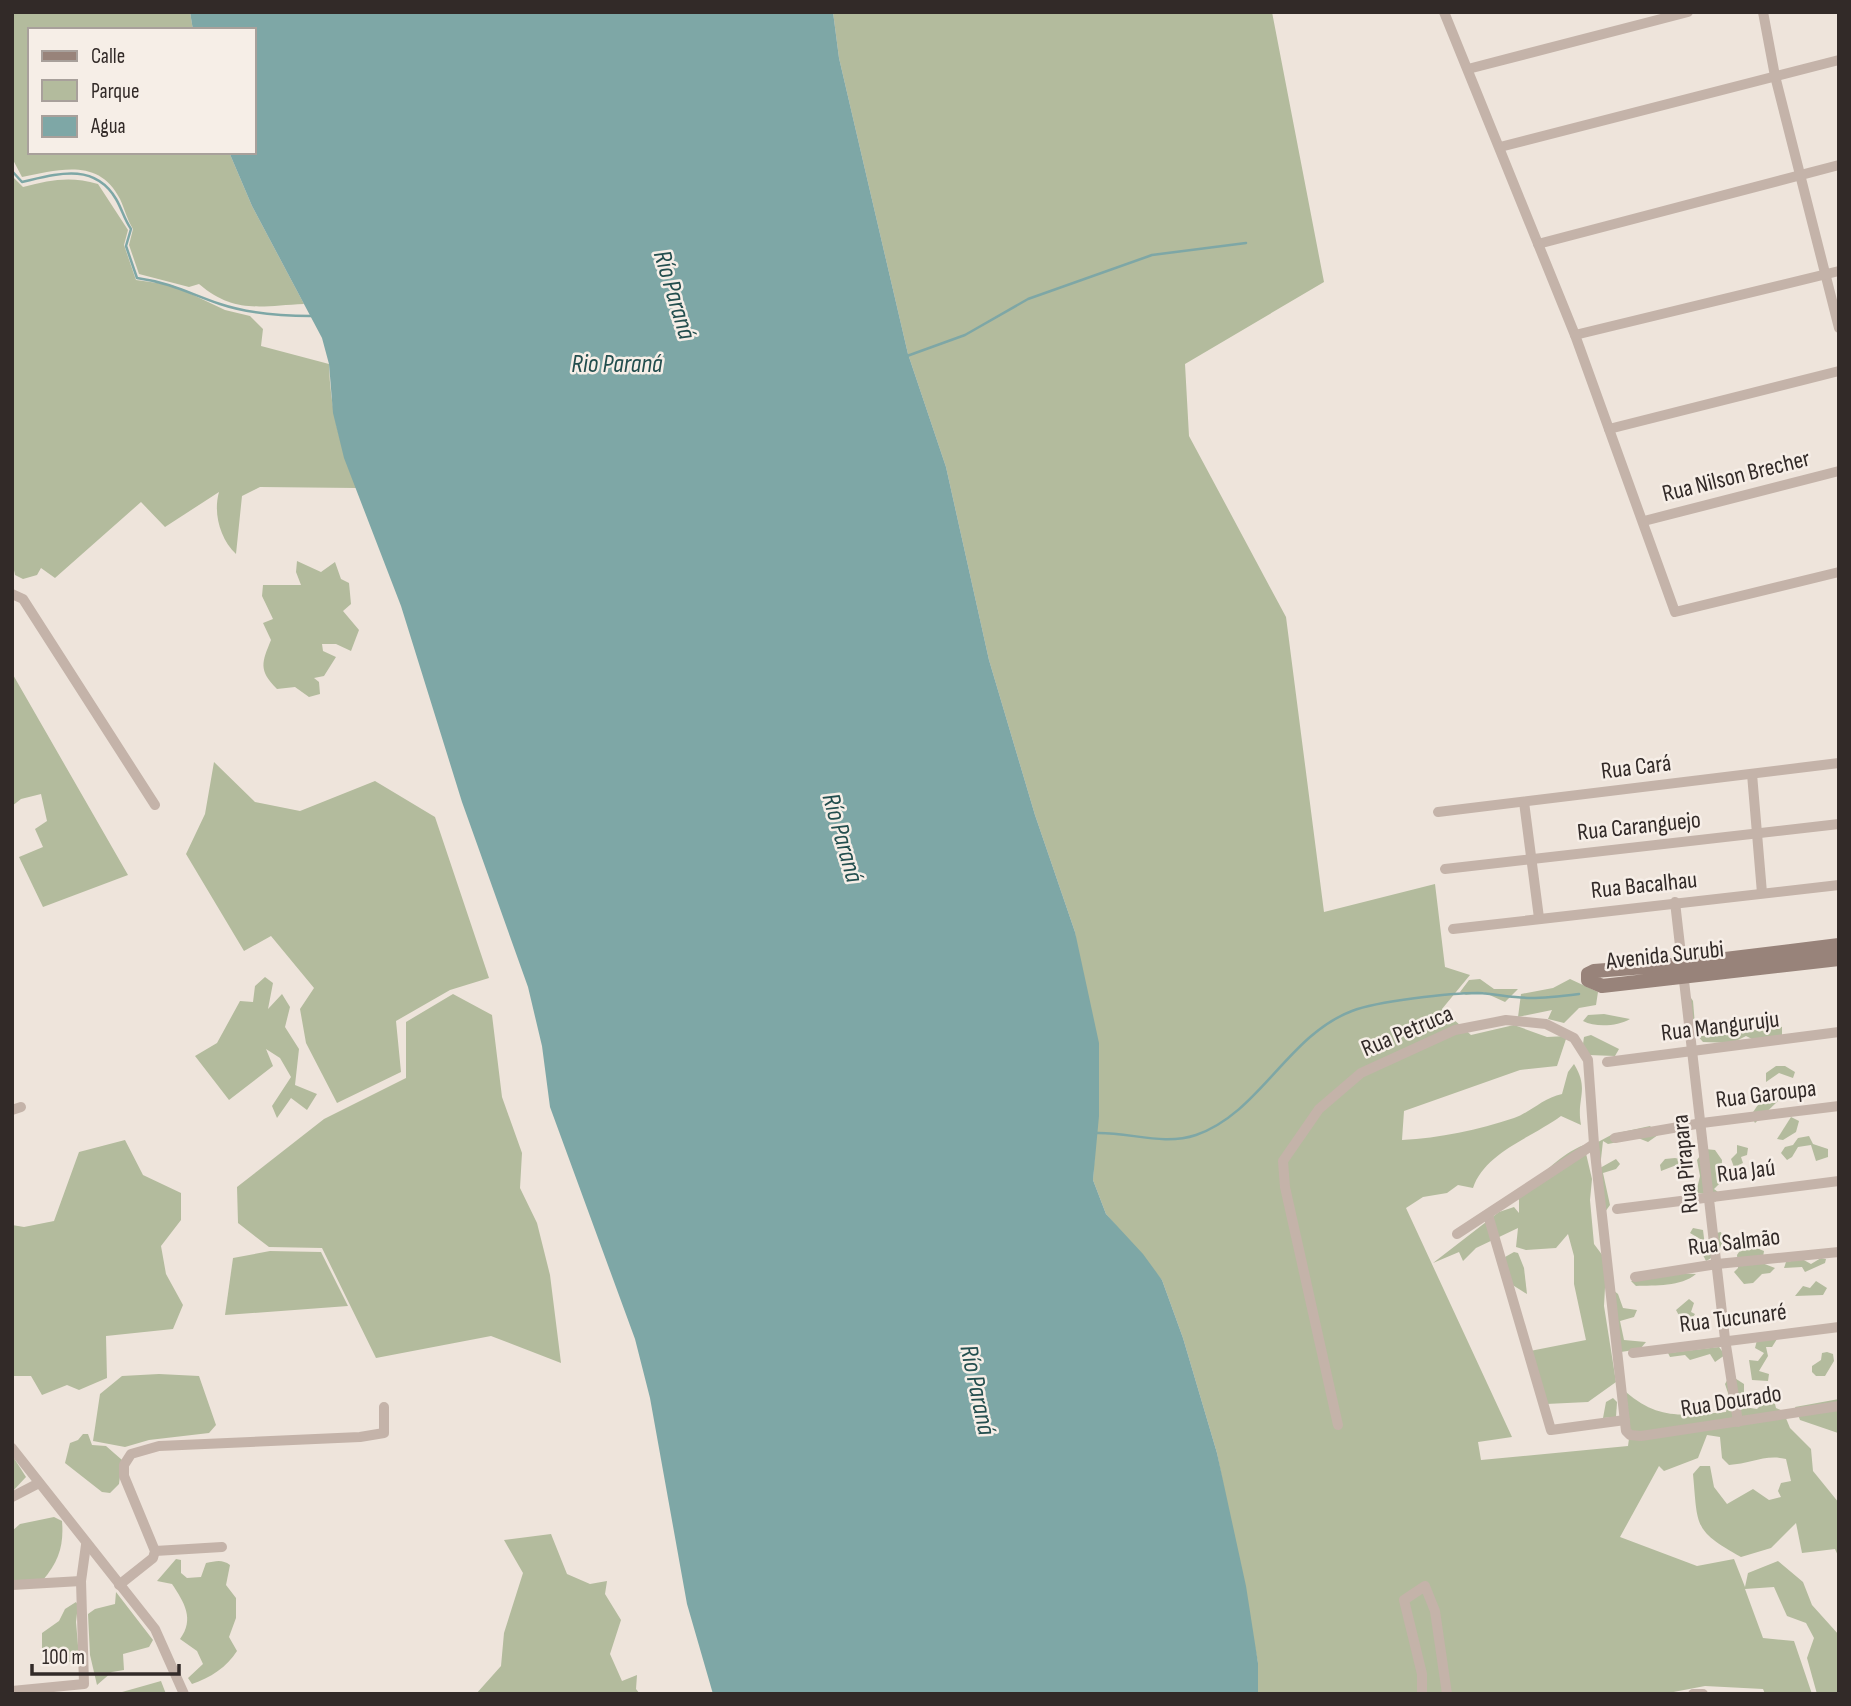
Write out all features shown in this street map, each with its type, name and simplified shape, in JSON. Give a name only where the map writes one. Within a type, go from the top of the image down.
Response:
[{"type":"street","points":[[1444,12],[1575,335],[1675,612],[1839,572]]},
{"type":"street","points":[[1468,69],[1688,12]]},
{"type":"street","points":[[1763,12],[1798,173],[1839,328]]},
{"type":"street","points":[[1500,147],[1839,60]]},
{"type":"street","points":[[1538,244],[1798,173],[1839,165]]},
{"type":"street","points":[[1575,335],[1839,271]]},
{"type":"street","points":[[1609,429],[1839,371]]},
{"type":"street","name":"Rua Nilson Brecher","points":[[1644,521],[1839,471]]},
{"type":"street","points":[[12,594],[23,599],[155,805]]},
{"type":"street","name":"Rua Cará","points":[[1438,811],[1839,763]]},
{"type":"street","points":[[1752,774],[1762,893]]},
{"type":"street","points":[[1524,802],[1539,918]]},
{"type":"street","name":"Rua Caranguejo","points":[[1445,869],[1839,824]]},
{"type":"street","name":"Rua Bacalhau","points":[[1453,929],[1839,885]]},
{"type":"street","name":"Rua Pirapara","points":[[1675,902],[1725,1339],[1738,1422]]},
{"type":"street","name":"Avenida Surubi","points":[[1839,945],[1684,971],[1602,986],[1588,980],[1588,974],[1594,971],[1684,971],[1839,958]]},
{"type":"street","name":"Rua Petruca","points":[[1338,1425],[1285,1187],[1283,1161],[1319,1109],[1361,1073],[1455,1030],[1506,1020],[1546,1024],[1574,1038],[1588,1060],[1594,1144],[1625,1420],[1630,1436]]},
{"type":"street","name":"Rua Manguruju","points":[[1607,1062],[1691,1049],[1839,1032]]},
{"type":"street","name":"Rua Garoupa","points":[[1615,1138],[1702,1123],[1839,1106]]},
{"type":"street","points":[[1457,1234],[1594,1144]]},
{"type":"street","name":"Rua Jaú","points":[[1617,1209],[1839,1181]]},
{"type":"street","points":[[1488,1215],[1551,1430],[1625,1420]]},
{"type":"street","name":"Rua Salmão","points":[[1635,1277],[1717,1264],[1839,1252]]},
{"type":"street","name":"Rua Tucunaré","points":[[1633,1353],[1725,1339],[1839,1327]]},
{"type":"street","name":"Rua Dourado","points":[[1630,1436],[1839,1406]]},
{"type":"street","points":[[119,1585],[153,1558],[155,1551],[124,1476],[124,1465],[131,1454],[159,1446],[360,1437],[384,1433],[384,1407]]},
{"type":"street","points":[[12,1448],[155,1629],[184,1694]]},
{"type":"street","points":[[12,1497],[39,1483]]},
{"type":"street","points":[[12,1691],[83,1684],[81,1581],[86,1545]]},
{"type":"street","points":[[155,1551],[222,1547]]},
{"type":"street","points":[[12,1585],[81,1581]]},
{"type":"street","points":[[1422,1694],[1422,1674],[1404,1600],[1425,1586],[1435,1611],[1447,1694]]},
{"type":"street","points":[[1693,1694],[1703,1694]]},
{"type":"green space","points":[[12,12],[190,12],[193,28],[28,28],[28,154],[230,154],[252,206],[304,304],[236,304],[212,294],[199,284],[189,287],[139,274],[129,245],[133,229],[111,186],[101,177],[77,170],[22,177],[12,158]]},
{"type":"green space","points":[[833,12],[1272,12],[1324,282],[1185,364],[1189,436],[1286,617],[1324,912],[1435,884],[1445,967],[1470,975],[1442,1009],[1471,1035],[1514,1025],[1547,1037],[1567,1036],[1557,1066],[1520,1070],[1404,1111],[1402,1140],[1459,1133],[1514,1118],[1562,1094],[1568,1072],[1574,1064],[1581,1081],[1581,1125],[1561,1116],[1499,1155],[1479,1175],[1473,1188],[1458,1185],[1447,1193],[1423,1197],[1406,1208],[1512,1437],[1478,1442],[1481,1460],[1628,1446],[1630,1431],[1626,1392],[1661,1412],[1685,1415],[1726,1412],[1729,1396],[1725,1384],[1730,1375],[1744,1384],[1744,1407],[1757,1409],[1765,1401],[1774,1400],[1776,1408],[1783,1411],[1790,1428],[1811,1449],[1813,1471],[1839,1503],[1839,1558],[1835,1549],[1802,1553],[1796,1523],[1771,1548],[1741,1557],[1706,1533],[1698,1516],[1693,1474],[1700,1466],[1710,1466],[1714,1487],[1727,1504],[1753,1489],[1769,1500],[1781,1497],[1778,1491],[1781,1483],[1791,1481],[1786,1459],[1764,1458],[1729,1465],[1722,1458],[1720,1437],[1707,1435],[1698,1458],[1664,1471],[1659,1466],[1620,1537],[1697,1566],[1734,1559],[1745,1587],[1748,1573],[1778,1561],[1803,1582],[1812,1605],[1839,1635],[1839,1694],[1817,1694],[1807,1658],[1814,1638],[1806,1623],[1787,1616],[1774,1587],[1745,1589],[1763,1638],[1794,1641],[1812,1694],[1765,1694],[1763,1689],[1705,1686],[1663,1694],[1258,1694],[1258,1663],[1217,1453],[1183,1338],[1162,1280],[1106,1214],[1093,1180],[1095,1148],[1075,932],[1035,815],[989,660],[946,467],[908,354],[839,58]]},
{"type":"green space","points":[[12,176],[23,187],[60,180],[98,184],[128,230],[124,245],[136,280],[172,285],[225,310],[250,316],[263,329],[261,346],[329,364],[337,427],[357,488],[260,487],[242,496],[236,554],[230,548],[219,525],[219,492],[165,527],[141,502],[55,578],[41,568],[37,575],[23,579],[15,575],[12,560]]},
{"type":"green space","points":[[297,561],[321,572],[335,562],[341,579],[349,583],[351,604],[343,611],[359,630],[351,651],[336,644],[322,644],[323,651],[336,657],[324,676],[314,678],[319,682],[320,694],[309,697],[295,687],[277,689],[264,671],[265,654],[271,640],[263,623],[273,619],[262,596],[263,585],[301,585],[296,572]]},
{"type":"green space","points":[[12,673],[128,875],[43,907],[19,857],[43,847],[35,829],[47,821],[41,794],[21,799],[12,806]]},
{"type":"green space","points":[[214,762],[255,802],[300,811],[375,781],[435,817],[489,978],[450,990],[396,1021],[401,1072],[337,1103],[306,1043],[300,1009],[314,988],[271,936],[244,951],[186,854],[205,814]]},
{"type":"green space","points":[[265,977],[273,983],[268,1009],[282,994],[290,1007],[285,1027],[299,1049],[295,1085],[317,1094],[307,1110],[291,1098],[277,1118],[272,1106],[291,1077],[280,1058],[266,1049],[273,1066],[229,1100],[195,1056],[217,1043],[240,1001],[253,1002],[255,986]]},
{"type":"green space","points":[[1480,979],[1494,989],[1518,989],[1505,1002],[1483,992],[1466,995],[1460,992],[1469,980]]},
{"type":"green space","points":[[1570,979],[1598,992],[1596,1005],[1579,1008],[1564,1023],[1548,1019],[1552,1010],[1518,1017],[1521,994],[1553,988]]},
{"type":"green space","points":[[453,994],[492,1015],[502,1097],[522,1153],[520,1188],[537,1223],[550,1275],[561,1363],[491,1336],[376,1358],[322,1248],[269,1247],[238,1223],[237,1187],[324,1119],[406,1078],[406,1022]]},
{"type":"green space","points":[[1689,995],[1693,1001],[1695,1025],[1704,1033],[1712,1035],[1774,1026],[1782,1027],[1782,1035],[1754,1040],[1746,1036],[1732,1043],[1703,1042],[1695,1033]]},
{"type":"green space","points":[[1604,1014],[1630,1019],[1607,1025],[1594,1025],[1583,1021],[1588,1015]]},
{"type":"green space","points":[[1591,1035],[1619,1049],[1615,1056],[1589,1055],[1583,1044],[1584,1037]]},
{"type":"green space","points":[[1776,1066],[1785,1066],[1795,1072],[1793,1078],[1779,1073],[1766,1082],[1766,1073]]},
{"type":"green space","points":[[1770,1094],[1776,1095],[1778,1101],[1755,1123],[1751,1115],[1762,1099]]},
{"type":"green space","points":[[1791,1117],[1799,1121],[1796,1132],[1783,1140],[1777,1139]]},
{"type":"green space","points":[[1650,1126],[1658,1135],[1648,1142],[1638,1138],[1608,1144],[1603,1141],[1600,1165],[1598,1142],[1613,1134]]},
{"type":"green space","points":[[1809,1136],[1813,1144],[1828,1149],[1828,1157],[1816,1161],[1811,1145],[1798,1147],[1787,1160],[1781,1153],[1798,1138]]},
{"type":"green space","points":[[125,1140],[143,1175],[181,1193],[181,1220],[161,1246],[166,1274],[183,1305],[173,1329],[106,1336],[107,1378],[79,1390],[67,1385],[42,1395],[31,1376],[12,1376],[12,1225],[24,1227],[54,1221],[79,1152]]},
{"type":"green space","points":[[1584,1145],[1592,1179],[1590,1200],[1594,1244],[1603,1256],[1606,1269],[1604,1306],[1616,1382],[1588,1402],[1546,1404],[1530,1351],[1586,1340],[1574,1284],[1574,1256],[1568,1234],[1556,1248],[1526,1250],[1516,1247],[1518,1228],[1476,1248],[1463,1261],[1459,1252],[1433,1263],[1499,1212],[1514,1207],[1519,1213],[1519,1196],[1558,1161]]},
{"type":"green space","points":[[1737,1145],[1748,1148],[1747,1155],[1741,1157],[1743,1163],[1734,1167],[1731,1159],[1737,1153]]},
{"type":"green space","points":[[1705,1149],[1715,1150],[1722,1160],[1721,1182],[1714,1189],[1722,1195],[1715,1202],[1707,1194],[1696,1193],[1700,1176],[1697,1160]]},
{"type":"green space","points":[[1616,1159],[1620,1164],[1616,1169],[1603,1173],[1610,1205],[1605,1212],[1601,1168]]},
{"type":"green space","points":[[1665,1159],[1688,1161],[1689,1167],[1674,1166],[1661,1171],[1660,1165]]},
{"type":"green space","points":[[1693,1228],[1703,1230],[1705,1246],[1711,1234],[1721,1232],[1720,1249],[1706,1261],[1701,1251],[1702,1240],[1690,1233]]},
{"type":"green space","points":[[1754,1247],[1764,1251],[1762,1263],[1775,1268],[1770,1273],[1762,1274],[1753,1283],[1744,1284],[1734,1272],[1738,1268],[1737,1255],[1741,1249]]},
{"type":"green space","points":[[270,1251],[321,1252],[348,1306],[225,1315],[233,1258]]},
{"type":"green space","points":[[1514,1252],[1518,1253],[1524,1268],[1527,1294],[1511,1284],[1505,1257]]},
{"type":"green space","points":[[1821,1258],[1826,1259],[1825,1263],[1805,1272],[1802,1267],[1784,1268],[1786,1262],[1802,1259],[1811,1264]]},
{"type":"green space","points":[[1674,1273],[1696,1274],[1683,1281],[1668,1284],[1636,1286],[1631,1281]]},
{"type":"green space","points":[[1816,1281],[1827,1288],[1823,1295],[1795,1296],[1803,1286],[1810,1288]]},
{"type":"green space","points":[[1613,1290],[1618,1294],[1623,1308],[1637,1310],[1634,1317],[1620,1321],[1624,1340],[1646,1342],[1640,1349],[1621,1352]]},
{"type":"green space","points":[[1689,1299],[1694,1303],[1691,1312],[1695,1314],[1691,1320],[1682,1321],[1676,1310]]},
{"type":"green space","points":[[1777,1339],[1772,1347],[1766,1347],[1768,1356],[1759,1371],[1769,1374],[1768,1381],[1752,1380],[1749,1360],[1758,1361],[1764,1353],[1755,1348],[1757,1340]]},
{"type":"green space","points":[[1719,1347],[1725,1355],[1715,1362],[1710,1354],[1690,1360],[1685,1355],[1670,1357],[1668,1353]]},
{"type":"green space","points":[[1822,1353],[1833,1354],[1834,1361],[1825,1376],[1816,1376],[1812,1372],[1812,1366],[1821,1360]]},
{"type":"green space","points":[[122,1376],[199,1376],[216,1425],[209,1433],[149,1440],[125,1447],[93,1441],[100,1394]]},
{"type":"green space","points":[[1613,1398],[1617,1402],[1616,1417],[1603,1418],[1606,1402]]},
{"type":"green space","points":[[1839,1399],[1838,1433],[1800,1420],[1795,1407]]},
{"type":"green space","points":[[83,1434],[88,1434],[92,1445],[106,1446],[122,1460],[119,1484],[110,1493],[102,1492],[65,1463],[70,1443]]},
{"type":"green space","points":[[12,1455],[26,1477],[12,1492]]},
{"type":"green space","points":[[54,1517],[62,1521],[62,1538],[57,1559],[48,1573],[43,1580],[12,1580],[12,1531],[20,1524]]},
{"type":"green space","points":[[551,1534],[567,1574],[590,1584],[607,1581],[605,1594],[621,1620],[610,1654],[622,1681],[637,1675],[636,1689],[640,1694],[476,1694],[501,1666],[504,1633],[523,1573],[504,1540]]},
{"type":"green space","points":[[176,1559],[181,1560],[181,1573],[187,1578],[201,1577],[206,1563],[227,1563],[230,1565],[226,1585],[236,1598],[236,1618],[229,1637],[237,1651],[218,1671],[192,1684],[188,1678],[203,1664],[197,1651],[180,1639],[187,1624],[186,1611],[172,1584],[157,1581]]},
{"type":"green space","points":[[116,1592],[153,1640],[149,1647],[123,1654],[124,1670],[112,1672],[97,1685],[90,1655],[88,1614],[95,1609],[115,1604]]},
{"type":"green space","points":[[76,1602],[79,1657],[65,1664],[49,1661],[42,1650],[42,1633],[59,1621],[65,1609]]},
{"type":"green space","points":[[161,1681],[166,1694],[115,1694]]},
{"type":"water","name":"Rio Paraná","points":[[190,12],[833,12],[839,58],[908,354],[946,467],[989,660],[1035,815],[1075,932],[1099,1043],[1099,1116],[1093,1180],[1106,1214],[1143,1254],[1162,1280],[1183,1338],[1217,1453],[1246,1586],[1258,1663],[1258,1694],[713,1694],[687,1604],[650,1398],[635,1339],[550,1107],[542,1046],[528,987],[462,802],[401,606],[344,458],[333,413],[329,364],[322,338],[252,206],[230,154],[256,154],[256,28],[193,28]]},
{"type":"waterway","points":[[12,171],[22,182],[74,174],[86,175],[107,187],[131,229],[126,246],[137,278],[242,310],[311,316]]},
{"type":"waterway","points":[[907,356],[965,335],[1028,299],[1152,255],[1246,243]]},
{"type":"waterway","points":[[1096,1133],[1159,1139],[1196,1135],[1238,1110],[1310,1037],[1330,1022],[1363,1007],[1466,993],[1531,998],[1579,994]]},
{"type":"water label","name":"Río Paraná","points":[[674,295]]},
{"type":"water label","name":"Río Paraná","points":[[842,838]]},
{"type":"water label","name":"Río Paraná","points":[[977,1390]]}]
